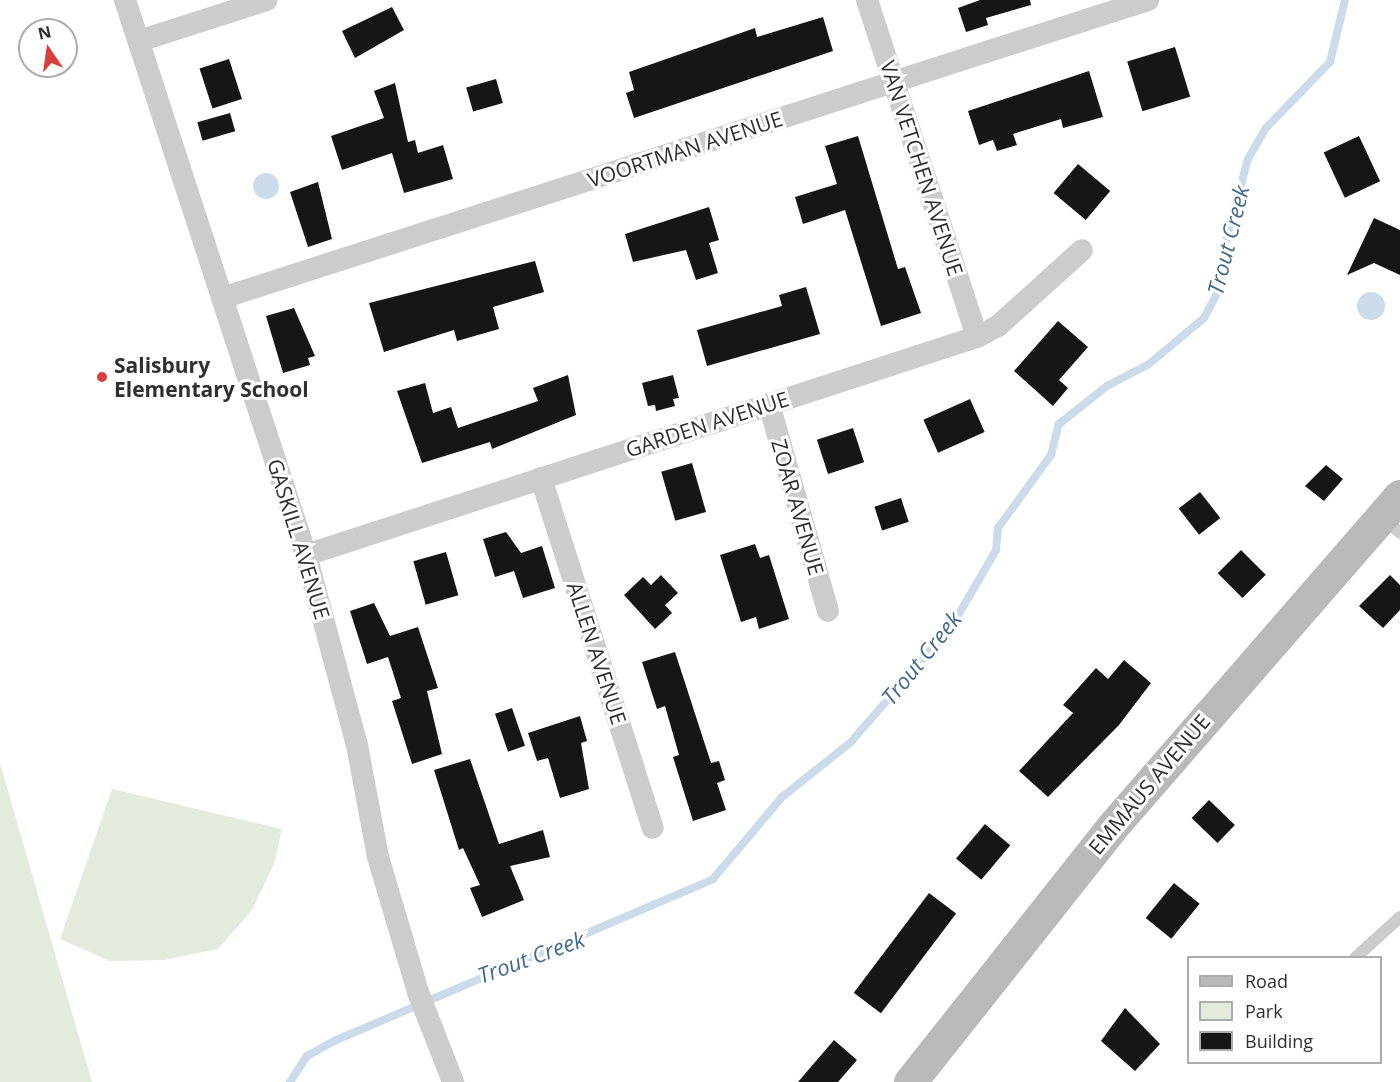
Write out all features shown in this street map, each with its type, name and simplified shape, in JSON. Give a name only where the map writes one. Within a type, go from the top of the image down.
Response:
[{"type":"main road","name":"EMMAUS AVENUE","points":[[910,1082],[1104,837],[1394,515]]},
{"type":"street","name":"GASKILL AVENUE","points":[[125,0],[306,555],[357,745],[378,857],[418,992],[453,1082]]},
{"type":"street","points":[[139,41],[267,0]]},
{"type":"street","name":"VAN VETCHEN AVENUE","points":[[867,0],[978,337]]},
{"type":"street","name":"VOORTMAN AVENUE","points":[[222,298],[1148,0]]},
{"type":"street","name":"GARDEN AVENUE","points":[[306,555],[978,337],[998,326],[1082,250]]},
{"type":"street","name":"ZOAR AVENUE","points":[[769,404],[828,611]]},
{"type":"street","name":"ALLEN AVENUE","points":[[542,478],[653,828]]},
{"type":"lane","points":[[1356,956],[1400,917]]},
{"type":"green space","points":[[0,763],[92,1082],[0,1082]]},
{"type":"green space","points":[[112,789],[282,829],[274,864],[252,910],[218,949],[164,960],[110,961],[60,939]]},
{"type":"water","points":[[266,173],[275,177],[279,186],[275,195],[266,199],[257,195],[253,186],[257,177]]},
{"type":"water","points":[[1371,292],[1381,296],[1385,306],[1381,316],[1371,320],[1361,316],[1357,306],[1361,296]]},
{"type":"building","points":[[980,0],[1030,0],[1031,5],[986,18],[988,25],[966,32],[958,8]]},
{"type":"building","points":[[392,7],[404,30],[355,58],[342,31]]},
{"type":"building","points":[[823,17],[833,51],[634,118],[626,93],[634,90],[629,72],[755,28],[757,37]]},
{"type":"building","points":[[1175,47],[1190,97],[1142,111],[1127,62]]},
{"type":"building","points":[[229,59],[242,99],[212,109],[200,69]]},
{"type":"building","points":[[1089,71],[1103,117],[1063,128],[1061,119],[1013,134],[1017,145],[997,151],[993,140],[979,145],[968,111]]},
{"type":"building","points":[[496,79],[503,103],[473,112],[466,88]]},
{"type":"building","points":[[395,83],[408,142],[415,140],[418,153],[443,145],[453,179],[404,193],[392,153],[342,170],[331,136],[384,118],[374,91]]},
{"type":"building","points":[[230,113],[235,131],[203,141],[197,122]]},
{"type":"building","points":[[858,136],[898,269],[905,267],[921,313],[881,326],[845,210],[803,224],[795,197],[837,184],[825,146]]},
{"type":"building","points":[[1359,136],[1380,181],[1345,198],[1324,152]]},
{"type":"building","points":[[1078,164],[1110,191],[1086,220],[1054,193]]},
{"type":"building","points":[[318,182],[332,239],[308,247],[290,192]]},
{"type":"building","points":[[709,207],[719,240],[709,243],[718,273],[696,280],[686,250],[633,262],[625,234]]},
{"type":"building","points":[[1374,218],[1400,230],[1400,275],[1374,263],[1347,275]]},
{"type":"building","points":[[535,261],[544,292],[493,307],[499,329],[457,341],[454,330],[384,352],[369,303]]},
{"type":"building","points":[[806,287],[820,334],[707,366],[697,330],[782,306],[779,295]]},
{"type":"building","points":[[294,308],[315,356],[308,358],[310,365],[283,373],[266,316]]},
{"type":"building","points":[[1058,321],[1088,347],[1059,380],[1068,388],[1053,406],[1014,371]]},
{"type":"building","points":[[568,375],[576,415],[492,449],[490,442],[422,463],[397,391],[425,383],[433,413],[451,407],[458,428],[538,401],[533,388]]},
{"type":"building","points":[[673,375],[679,398],[673,399],[675,406],[656,411],[655,405],[648,406],[642,383]]},
{"type":"building","points":[[970,399],[985,432],[938,453],[923,420]]},
{"type":"building","points":[[853,428],[864,462],[828,474],[817,440]]},
{"type":"building","points":[[692,463],[706,512],[675,521],[661,472]]},
{"type":"building","points":[[1326,465],[1343,479],[1324,501],[1305,486]]},
{"type":"building","points":[[1200,492],[1220,518],[1199,535],[1179,509]]},
{"type":"building","points":[[901,498],[909,522],[882,530],[874,507]]},
{"type":"building","points":[[506,532],[521,553],[542,546],[555,588],[523,598],[514,571],[495,577],[483,539]]},
{"type":"building","points":[[755,544],[760,558],[769,555],[789,619],[759,629],[756,617],[741,622],[720,555]]},
{"type":"building","points":[[1241,550],[1266,575],[1242,598],[1218,573]]},
{"type":"building","points":[[446,552],[458,595],[426,605],[413,561]]},
{"type":"building","points":[[661,575],[678,593],[665,605],[672,613],[655,629],[624,595],[643,577],[651,585]]},
{"type":"building","points":[[1390,575],[1400,585],[1400,610],[1383,628],[1359,606]]},
{"type":"building","points":[[374,603],[390,636],[418,627],[438,688],[427,691],[442,754],[412,764],[392,701],[401,698],[388,657],[367,664],[350,611]]},
{"type":"building","points":[[675,652],[711,763],[719,761],[725,780],[717,783],[726,810],[693,821],[673,757],[679,755],[665,706],[657,709],[642,662]]},
{"type":"building","points":[[1124,660],[1151,683],[1119,725],[1048,797],[1019,771],[1073,713],[1063,705],[1096,668],[1108,679]]},
{"type":"building","points":[[512,708],[525,746],[508,752],[495,714]]},
{"type":"building","points":[[580,716],[587,741],[581,743],[589,789],[560,798],[548,758],[537,761],[528,733]]},
{"type":"building","points":[[470,759],[499,844],[543,830],[550,857],[510,866],[524,900],[482,917],[470,888],[480,885],[463,848],[459,850],[434,770]]},
{"type":"building","points":[[1209,800],[1235,825],[1218,843],[1192,818]]},
{"type":"building","points":[[985,824],[1010,845],[981,880],[956,858]]},
{"type":"building","points":[[1174,883],[1200,904],[1171,939],[1146,918]]},
{"type":"building","points":[[929,893],[956,913],[881,1013],[854,993]]},
{"type":"building","points":[[1125,1008],[1160,1044],[1135,1071],[1101,1041]]},
{"type":"building","points":[[834,1040],[857,1060],[838,1082],[798,1082]]},
{"type":"waterway","name":"Trout Creek","points":[[290,1082],[307,1056],[334,1041],[713,879],[782,797],[850,743],[953,624],[996,550],[998,528],[1051,455],[1059,424],[1107,386],[1149,364],[1204,318],[1220,288],[1225,244],[1248,159],[1266,128],[1330,62],[1345,0]]},
{"type":"place","name":"Salisbury Elementary School","points":[[102,377]]}]
